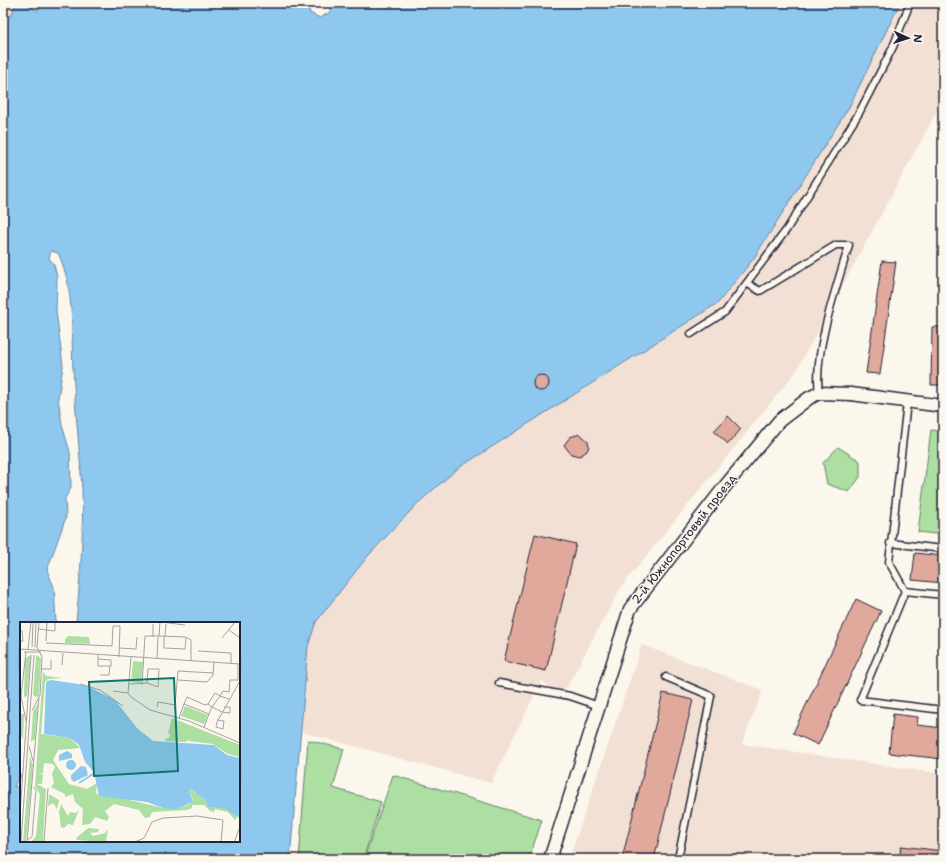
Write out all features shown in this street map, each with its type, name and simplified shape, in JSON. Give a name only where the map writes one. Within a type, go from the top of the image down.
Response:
[{"type":"street","points":[[819,393],[851,394],[943,406]]},
{"type":"street","name":"2-й Южнопортовый проезд","points":[[550,859],[630,609],[726,485],[779,420],[809,398],[819,393]]},
{"type":"lane","points":[[691,334],[725,312],[748,284],[787,229],[859,113],[893,47],[910,3]]},
{"type":"lane","points":[[748,284],[760,291],[836,245],[849,246],[830,310],[817,368],[819,393]]},
{"type":"lane","points":[[905,591],[889,562],[907,402]]},
{"type":"lane","points":[[890,543],[943,549]]},
{"type":"lane","points":[[905,591],[943,595]]},
{"type":"lane","points":[[905,591],[860,700],[943,710]]},
{"type":"lane","points":[[666,677],[712,696],[678,859]]},
{"type":"lane","points":[[499,683],[534,688],[540,691],[570,696],[599,706]]},
{"type":"shaded area","points":[[3,3],[16,3],[11,16],[3,17]]},
{"type":"shaded area","points":[[900,3],[943,3],[943,89],[940,106],[795,373],[621,587],[561,698],[542,680],[491,783],[301,732],[308,646],[316,622],[367,557],[418,503],[457,469],[718,303],[754,258],[849,107]]},
{"type":"shaded area","points":[[642,645],[763,690],[742,744],[943,774],[943,859],[569,859]]},
{"type":"green space","points":[[931,430],[943,431],[943,535],[918,532]]},
{"type":"green space","points":[[838,447],[860,461],[860,477],[849,492],[827,484],[823,463]]},
{"type":"green space","points":[[308,740],[344,749],[333,788],[381,802],[363,859],[299,859]]},
{"type":"green space","points":[[393,775],[542,820],[529,859],[364,859]]},
{"type":"water","points":[[16,3],[24,3],[37,11],[42,3],[308,3],[310,13],[320,18],[330,12],[332,3],[900,3],[849,107],[754,258],[718,303],[457,469],[418,503],[367,557],[316,622],[308,646],[290,859],[3,859],[3,17],[11,16]],"holes":[[[51,251],[58,253],[70,296],[72,355],[82,490],[82,540],[76,622],[240,622],[240,842],[20,842],[20,787],[14,787],[20,773],[20,622],[56,622],[54,587],[47,570],[66,517],[65,498],[71,488],[70,452],[62,425],[58,398],[63,366],[56,311],[57,277],[54,265],[49,258]]]},
{"type":"building","points":[[882,261],[896,262],[880,374],[866,373]]},
{"type":"building","points":[[932,327],[943,327],[943,385],[931,385]]},
{"type":"building","points":[[538,375],[544,375],[549,380],[547,389],[544,391],[538,391],[533,386],[533,380]]},
{"type":"building","points":[[728,416],[741,429],[728,444],[714,431]]},
{"type":"building","points":[[580,434],[588,441],[589,446],[587,451],[580,456],[571,454],[564,445],[570,437]]},
{"type":"building","points":[[535,534],[576,544],[546,671],[504,661]]},
{"type":"building","points":[[915,553],[943,556],[943,583],[912,580]]},
{"type":"building","points":[[856,599],[881,611],[818,745],[793,733]]},
{"type":"building","points":[[663,693],[693,700],[654,859],[622,859]]},
{"type":"building","points":[[893,714],[918,717],[917,725],[943,728],[943,759],[889,753]]},
{"type":"building","points":[[901,846],[943,851],[943,859],[899,859]]}]
